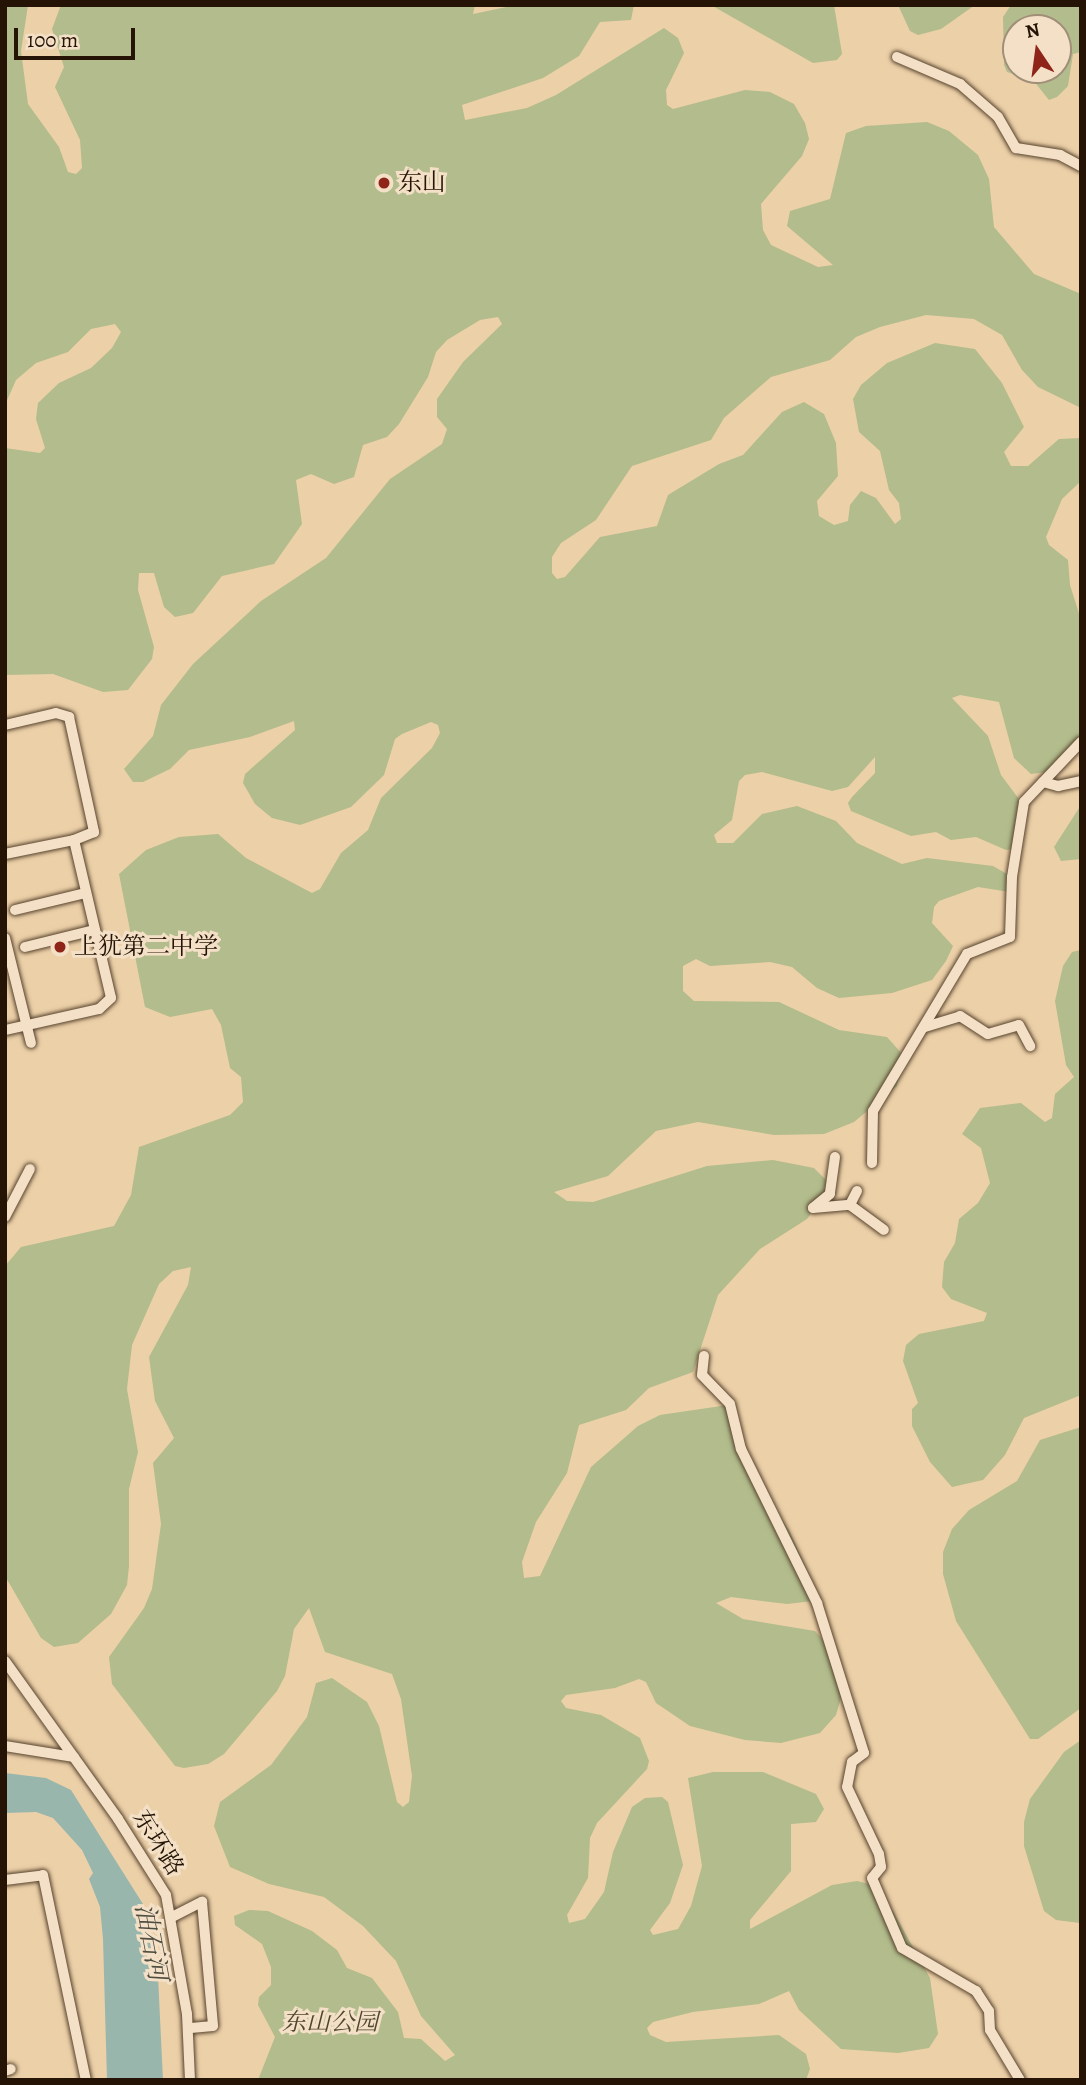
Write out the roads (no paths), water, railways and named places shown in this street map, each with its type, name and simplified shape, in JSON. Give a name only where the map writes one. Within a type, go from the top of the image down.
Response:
[{"type":"street","points":[[897,57],[960,83],[998,117],[1016,148],[1060,155],[1081,166]]},
{"type":"street","points":[[5,725],[56,713],[69,717],[94,832],[74,840],[5,854]]},
{"type":"street","points":[[872,1163],[873,1111],[967,954],[1010,937],[1012,877],[1024,802],[1081,742]]},
{"type":"street","points":[[1043,782],[1058,786],[1081,781]]},
{"type":"street","points":[[5,1030],[99,1009],[111,998],[74,840]]},
{"type":"street","points":[[15,910],[86,893]]},
{"type":"street","points":[[25,947],[95,930]]},
{"type":"street","points":[[5,938],[32,1043]]},
{"type":"street","points":[[925,1027],[960,1016],[988,1034],[1019,1025],[1030,1046]]},
{"type":"street","points":[[835,1157],[830,1194],[813,1208],[850,1205],[884,1230]]},
{"type":"street","points":[[5,1217],[30,1169]]},
{"type":"street","points":[[850,1205],[857,1191]]},
{"type":"street","points":[[704,1356],[702,1375],[730,1404],[741,1450],[817,1602],[864,1753],[852,1762],[847,1787],[879,1854],[881,1867],[872,1878],[902,1948],[976,1991],[989,2011],[990,2030],[1020,2080]]},
{"type":"street","name":"东环路","points":[[5,1661],[10,1672],[74,1757],[154,1876],[172,1917],[188,2028],[190,2080]]},
{"type":"street","points":[[5,1746],[74,1757]]},
{"type":"street","points":[[5,1880],[43,1875],[86,2080]]},
{"type":"street","points":[[172,1917],[202,1902],[213,2026],[188,2028]]},
{"type":"water","points":[[5,1773],[46,1778],[71,1790],[143,1904],[158,1976],[163,2080],[107,2080],[103,1939],[100,1907],[89,1879],[93,1873],[82,1850],[53,1818],[36,1812],[5,1813]]},
{"type":"place","name":"东山","points":[[384,183]]},
{"type":"place","name":"上犹第二中学","points":[[60,947]]},
{"type":"water label","name":"油石河","points":[[151,1942]]},
{"type":"park label","name":"东山公园","points":[[330,2023]]}]
